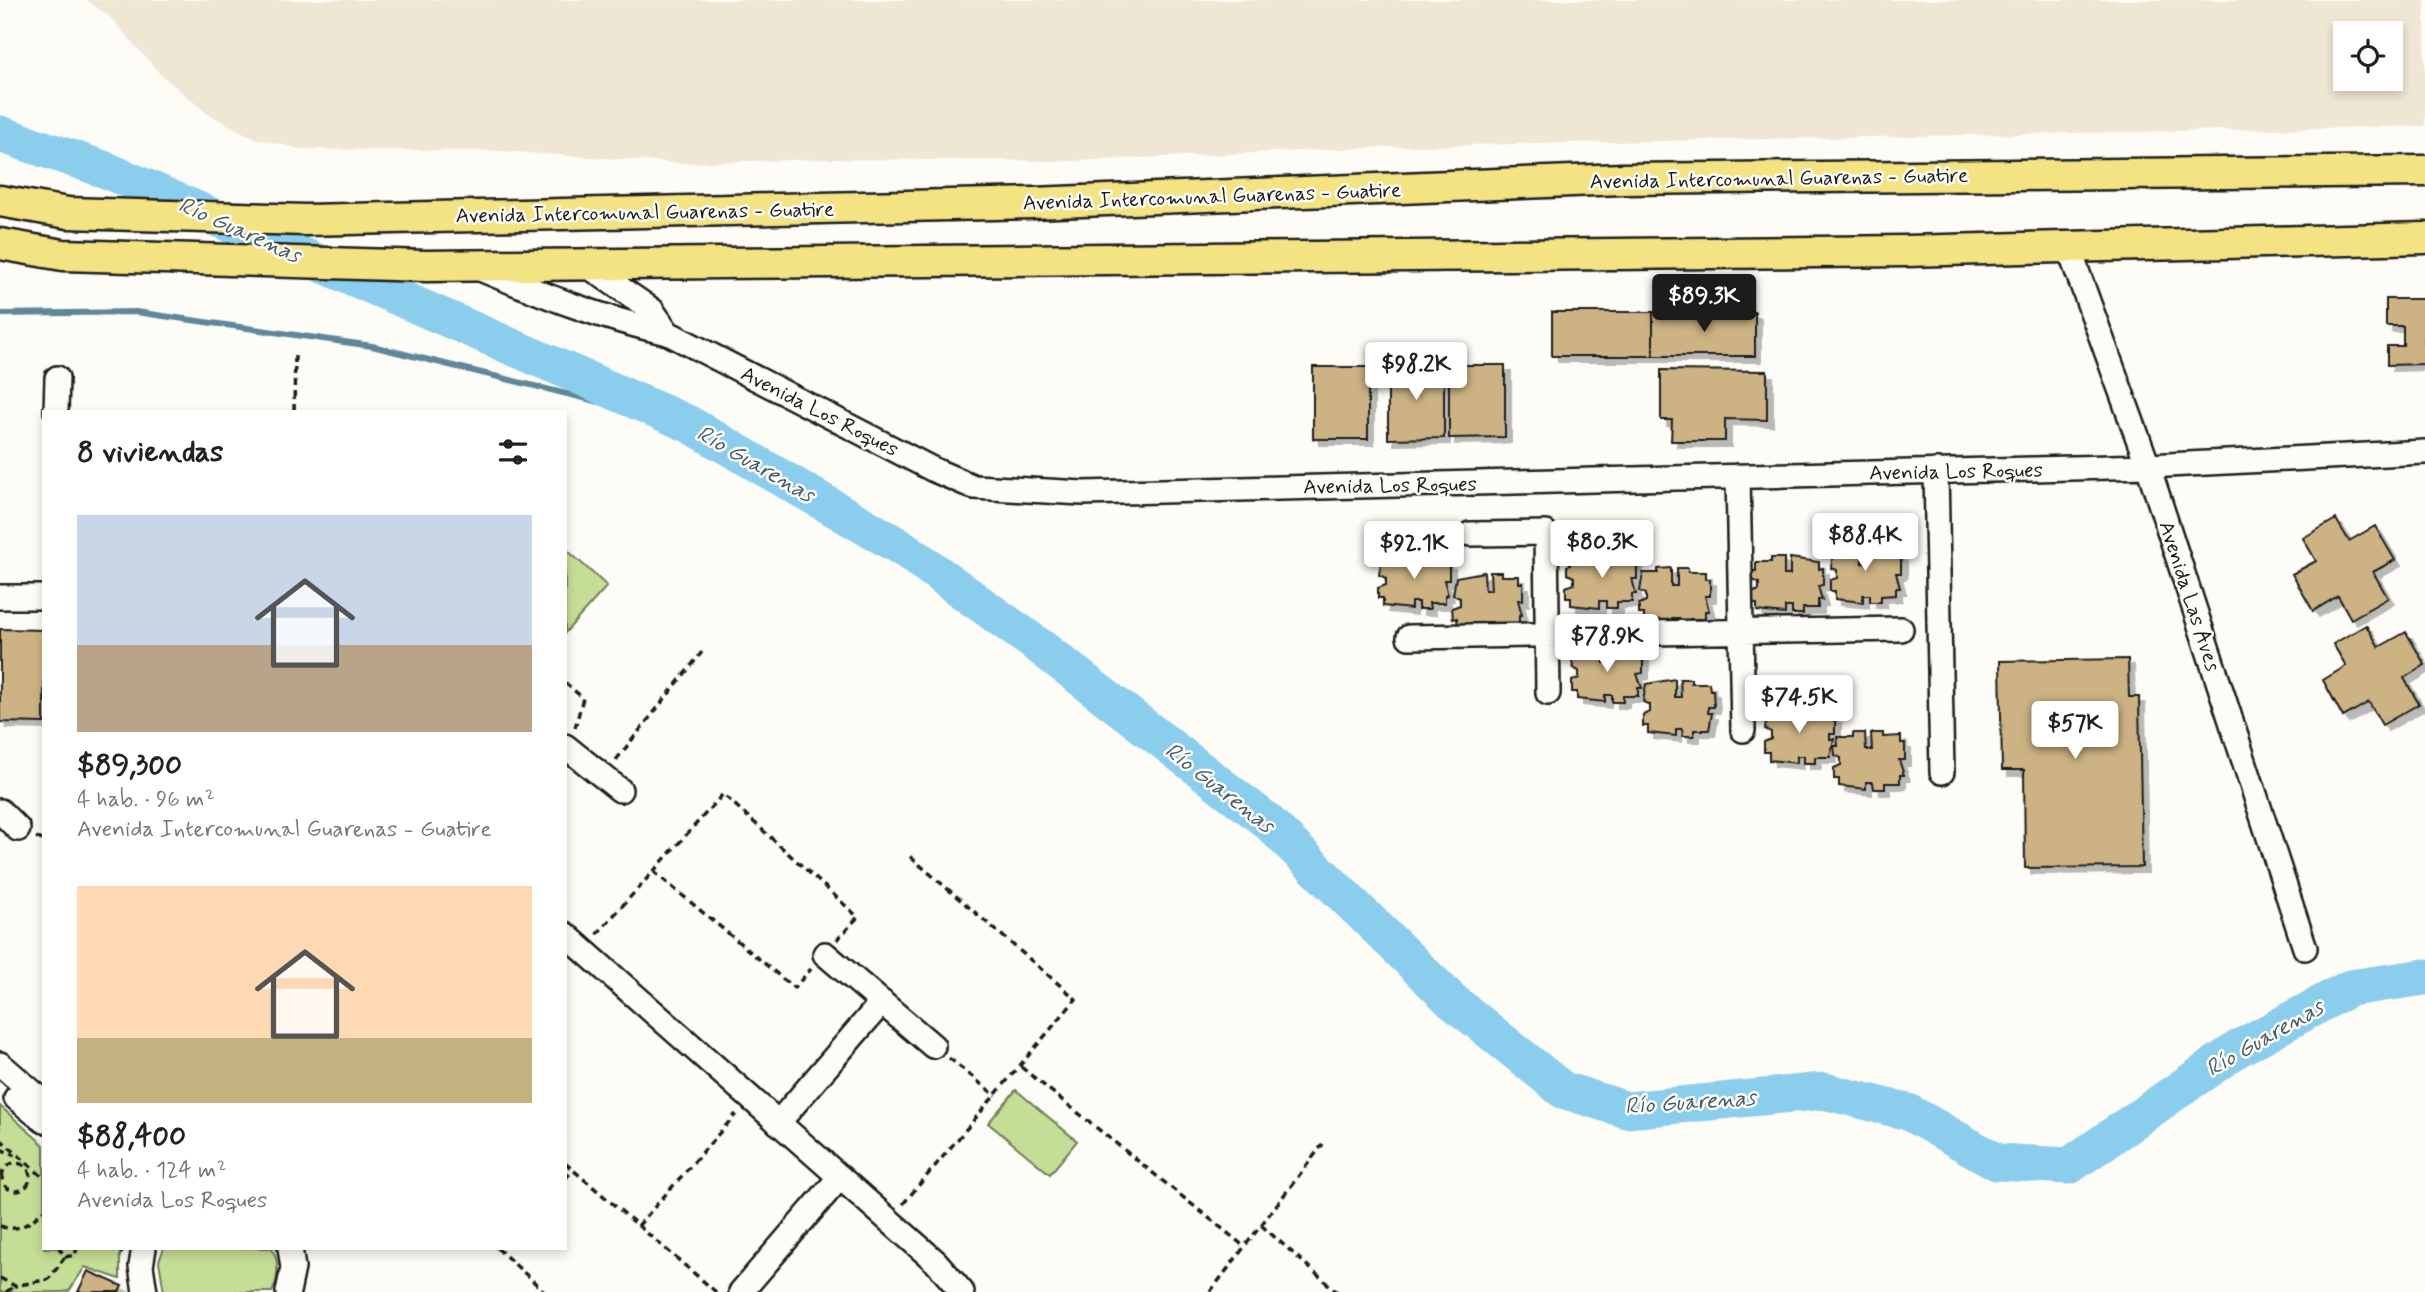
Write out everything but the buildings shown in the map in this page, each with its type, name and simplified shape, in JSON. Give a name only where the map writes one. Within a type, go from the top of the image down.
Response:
[{"type":"main road","name":"Avenida Intercomunal Guarenas - Guatire","points":[[0,201],[68,213],[306,220],[1033,203],[1622,179],[2425,171]]},
{"type":"main road","points":[[0,244],[63,255],[425,266],[1906,251],[2425,238]]},
{"type":"street","name":"Avenida Las Aves","points":[[2068,246],[2148,466],[2305,948]]},
{"type":"street","name":"Avenida Los Roques","points":[[584,264],[652,310],[668,333]]},
{"type":"street","name":"Avenida Los Roques","points":[[468,265],[624,324],[668,333],[974,488],[1083,493],[2148,466],[2425,452]]},
{"type":"street","points":[[56,410],[57,378]]},
{"type":"street","points":[[1936,471],[1942,772]]},
{"type":"street","points":[[1738,476],[1743,730]]},
{"type":"street","points":[[1469,534],[1546,533],[1548,693]]},
{"type":"street","points":[[0,597],[42,597]]},
{"type":"street","points":[[1409,637],[1901,629]]},
{"type":"street","points":[[568,746],[612,783]]},
{"type":"street","points":[[0,811],[18,829]]},
{"type":"street","points":[[574,942],[936,1262],[962,1292]]},
{"type":"street","points":[[825,954],[933,1046]]},
{"type":"street","points":[[778,1123],[882,1002]]},
{"type":"street","points":[[0,1064],[42,1100]]},
{"type":"street","points":[[0,1085],[42,1119]]},
{"type":"street","points":[[741,1292],[839,1177]]},
{"type":"street","points":[[143,1289],[144,1250]]},
{"type":"street","points":[[290,1250],[293,1268],[290,1290]]},
{"type":"path","points":[[294,410],[295,355]]},
{"type":"path","points":[[612,783],[702,652]]},
{"type":"path","points":[[567,685],[583,698],[568,746]]},
{"type":"path","points":[[574,942],[653,871],[723,794],[858,917],[825,954]]},
{"type":"path","points":[[889,1221],[1076,999],[907,854]]},
{"type":"path","points":[[653,871],[794,988]]},
{"type":"path","points":[[933,1046],[996,1096]]},
{"type":"path","points":[[1021,1067],[1245,1247]]},
{"type":"path","points":[[638,1226],[750,1097]]},
{"type":"path","points":[[0,1139],[42,1176]]},
{"type":"path","points":[[1210,1292],[1323,1144]]},
{"type":"path","points":[[0,1149],[42,1176]]},
{"type":"path","points":[[24,1163],[30,1175],[29,1182],[20,1190],[8,1189],[1,1179],[5,1166],[24,1163]]},
{"type":"path","points":[[567,1165],[716,1292]]},
{"type":"path","points":[[567,1177],[573,1170]]},
{"type":"path","points":[[0,1226],[11,1230],[21,1228],[42,1212]]},
{"type":"path","points":[[1261,1225],[1337,1292]]},
{"type":"path","points":[[60,1250],[65,1257]]},
{"type":"path","points":[[6,1292],[15,1286],[49,1279],[65,1257],[75,1255],[76,1250]]},
{"type":"path","points":[[500,1250],[545,1292]]},
{"type":"path","points":[[0,1278],[15,1286]]},
{"type":"shaded area","points":[[87,0],[2425,0],[2425,126],[1413,146],[1071,161],[828,159],[678,163],[500,151],[300,149],[254,138],[208,114],[160,74],[110,17]]},
{"type":"green space","points":[[567,550],[607,586],[567,631]]},
{"type":"green space","points":[[1016,1090],[1077,1141],[1050,1174],[988,1123]]},
{"type":"green space","points":[[0,1106],[42,1143],[42,1250],[120,1250],[120,1279],[85,1267],[69,1291],[0,1292]]},
{"type":"green space","points":[[163,1250],[273,1250],[277,1275],[272,1292],[164,1292],[159,1261]]},
{"type":"waterway","name":"Río Guarenas","points":[[0,134],[106,170],[689,424],[904,549],[1039,646],[1266,820],[1451,1000],[1563,1090],[1627,1110],[1824,1091],[1908,1112],[1997,1162],[2069,1166],[2239,1048],[2350,988],[2425,977]]},
{"type":"waterway","points":[[0,314],[136,312],[372,346],[689,424]]}]
